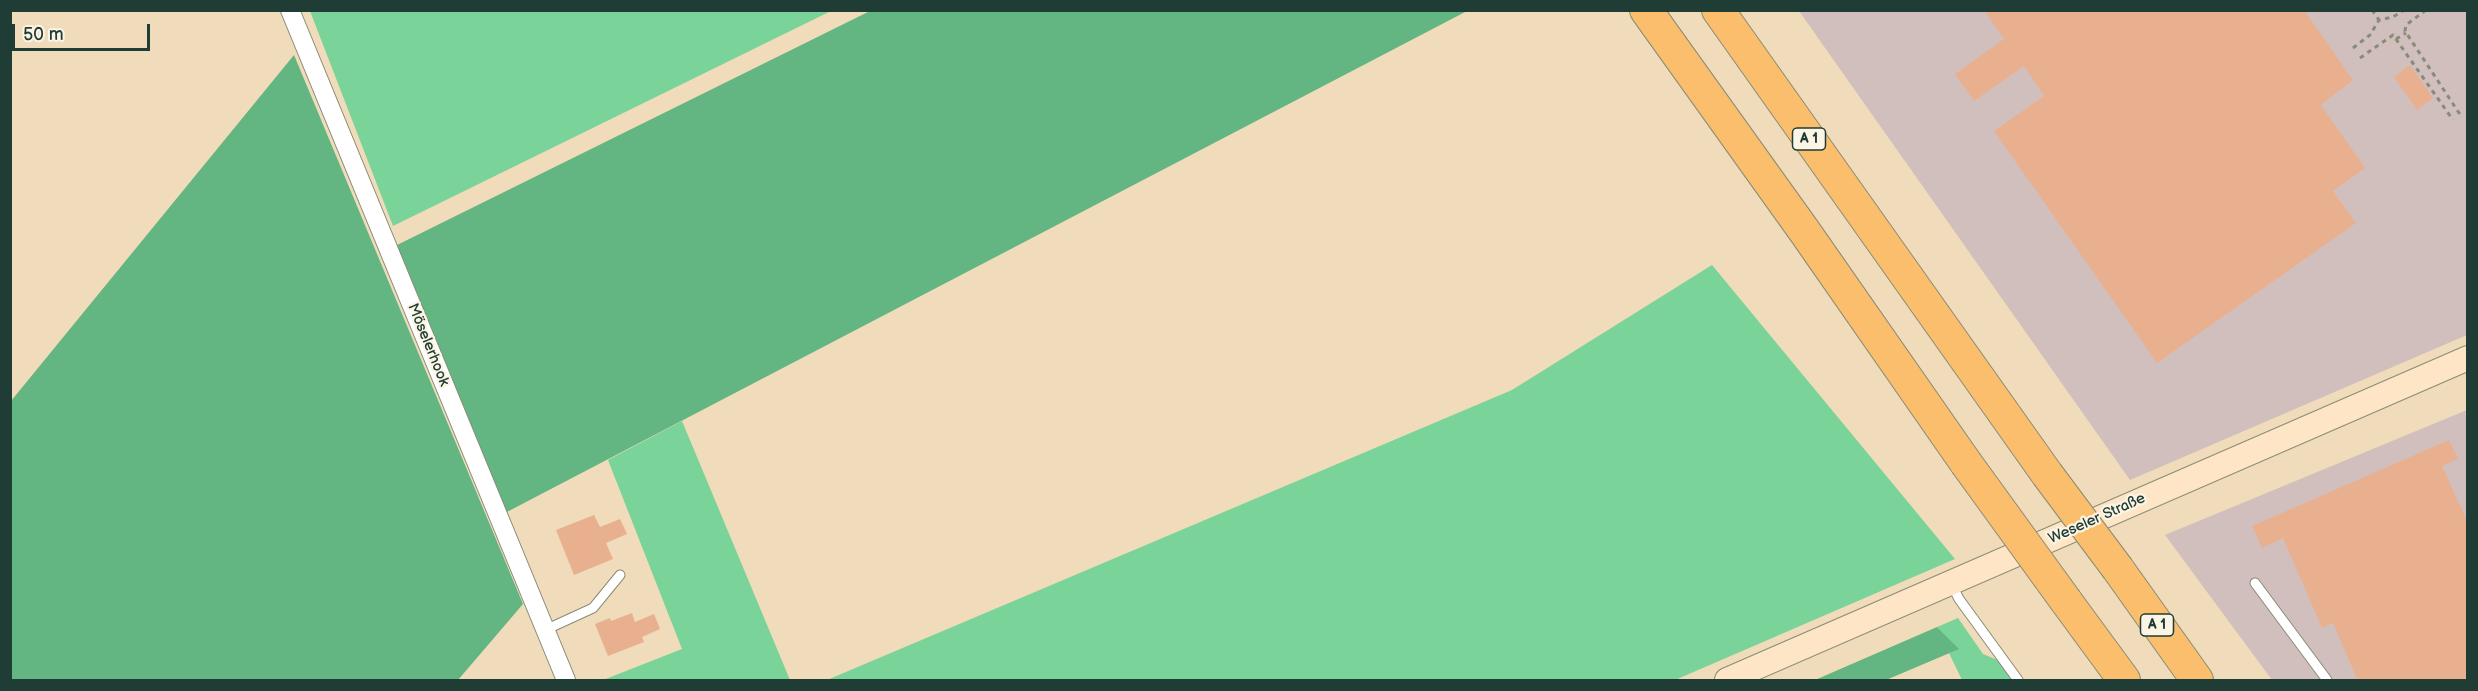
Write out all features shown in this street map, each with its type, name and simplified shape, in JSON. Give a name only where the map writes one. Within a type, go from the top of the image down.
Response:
[{"type":"highway","points":[[1646,10],[1966,463],[2124,681]]},
{"type":"highway","name":"A 1","points":[[1718,10],[2047,474],[2197,681]]},
{"type":"main road","name":"Weseler Straße","points":[[1727,681],[2468,358]]},
{"type":"street","name":"Möselerhook","points":[[290,10],[566,681]]},
{"type":"lane","points":[[545,630],[593,608],[620,575]]},
{"type":"lane","points":[[1951,583],[1959,599],[2018,681]]},
{"type":"lane","points":[[2255,583],[2327,681]]},
{"type":"path","points":[[2372,10],[2379,20]]},
{"type":"path","points":[[2353,48],[2370,35],[2379,20],[2393,17],[2404,10]]},
{"type":"path","points":[[2426,10],[2406,25],[2406,33],[2461,116]]},
{"type":"path","points":[[2396,39],[2406,33]]},
{"type":"path","points":[[2360,58],[2393,36],[2453,120]]},
{"type":"shaded area","points":[[1799,11],[2467,11],[2467,335],[2130,480]]},
{"type":"shaded area","points":[[2467,410],[2467,680],[2272,680],[2165,535]]},
{"type":"green space","points":[[310,11],[831,11],[393,226]]},
{"type":"green space","points":[[870,11],[1467,11],[503,514],[393,247]]},
{"type":"green space","points":[[294,55],[523,604],[458,680],[11,680],[11,401]]},
{"type":"green space","points":[[1712,265],[1955,559],[1675,680],[827,680],[1512,390]]},
{"type":"green space","points":[[682,421],[790,680],[603,680],[682,649],[608,460]]},
{"type":"green space","points":[[1958,618],[1983,654],[2000,661],[2014,680],[1962,680],[1949,653],[1958,649],[1937,627]]},
{"type":"green space","points":[[1937,627],[1959,649],[1886,680],[1815,680]]},
{"type":"building","points":[[1984,10],[2304,10],[2353,80],[2321,105],[2365,168],[2333,191],[2356,223],[2157,363],[1994,131],[2044,96],[2024,66],[1974,101],[1955,74],[2004,39]]},
{"type":"building","points":[[2410,65],[2433,98],[2417,110],[2394,77]]},
{"type":"building","points":[[2449,440],[2458,459],[2442,466],[2468,523],[2468,681],[2358,681],[2333,623],[2322,628],[2283,538],[2262,548],[2252,526]]},
{"type":"building","points":[[594,515],[600,527],[620,519],[627,534],[606,543],[613,559],[574,575],[556,530]]},
{"type":"building","points":[[632,613],[635,622],[654,614],[660,629],[642,637],[644,642],[608,656],[595,624]]}]
